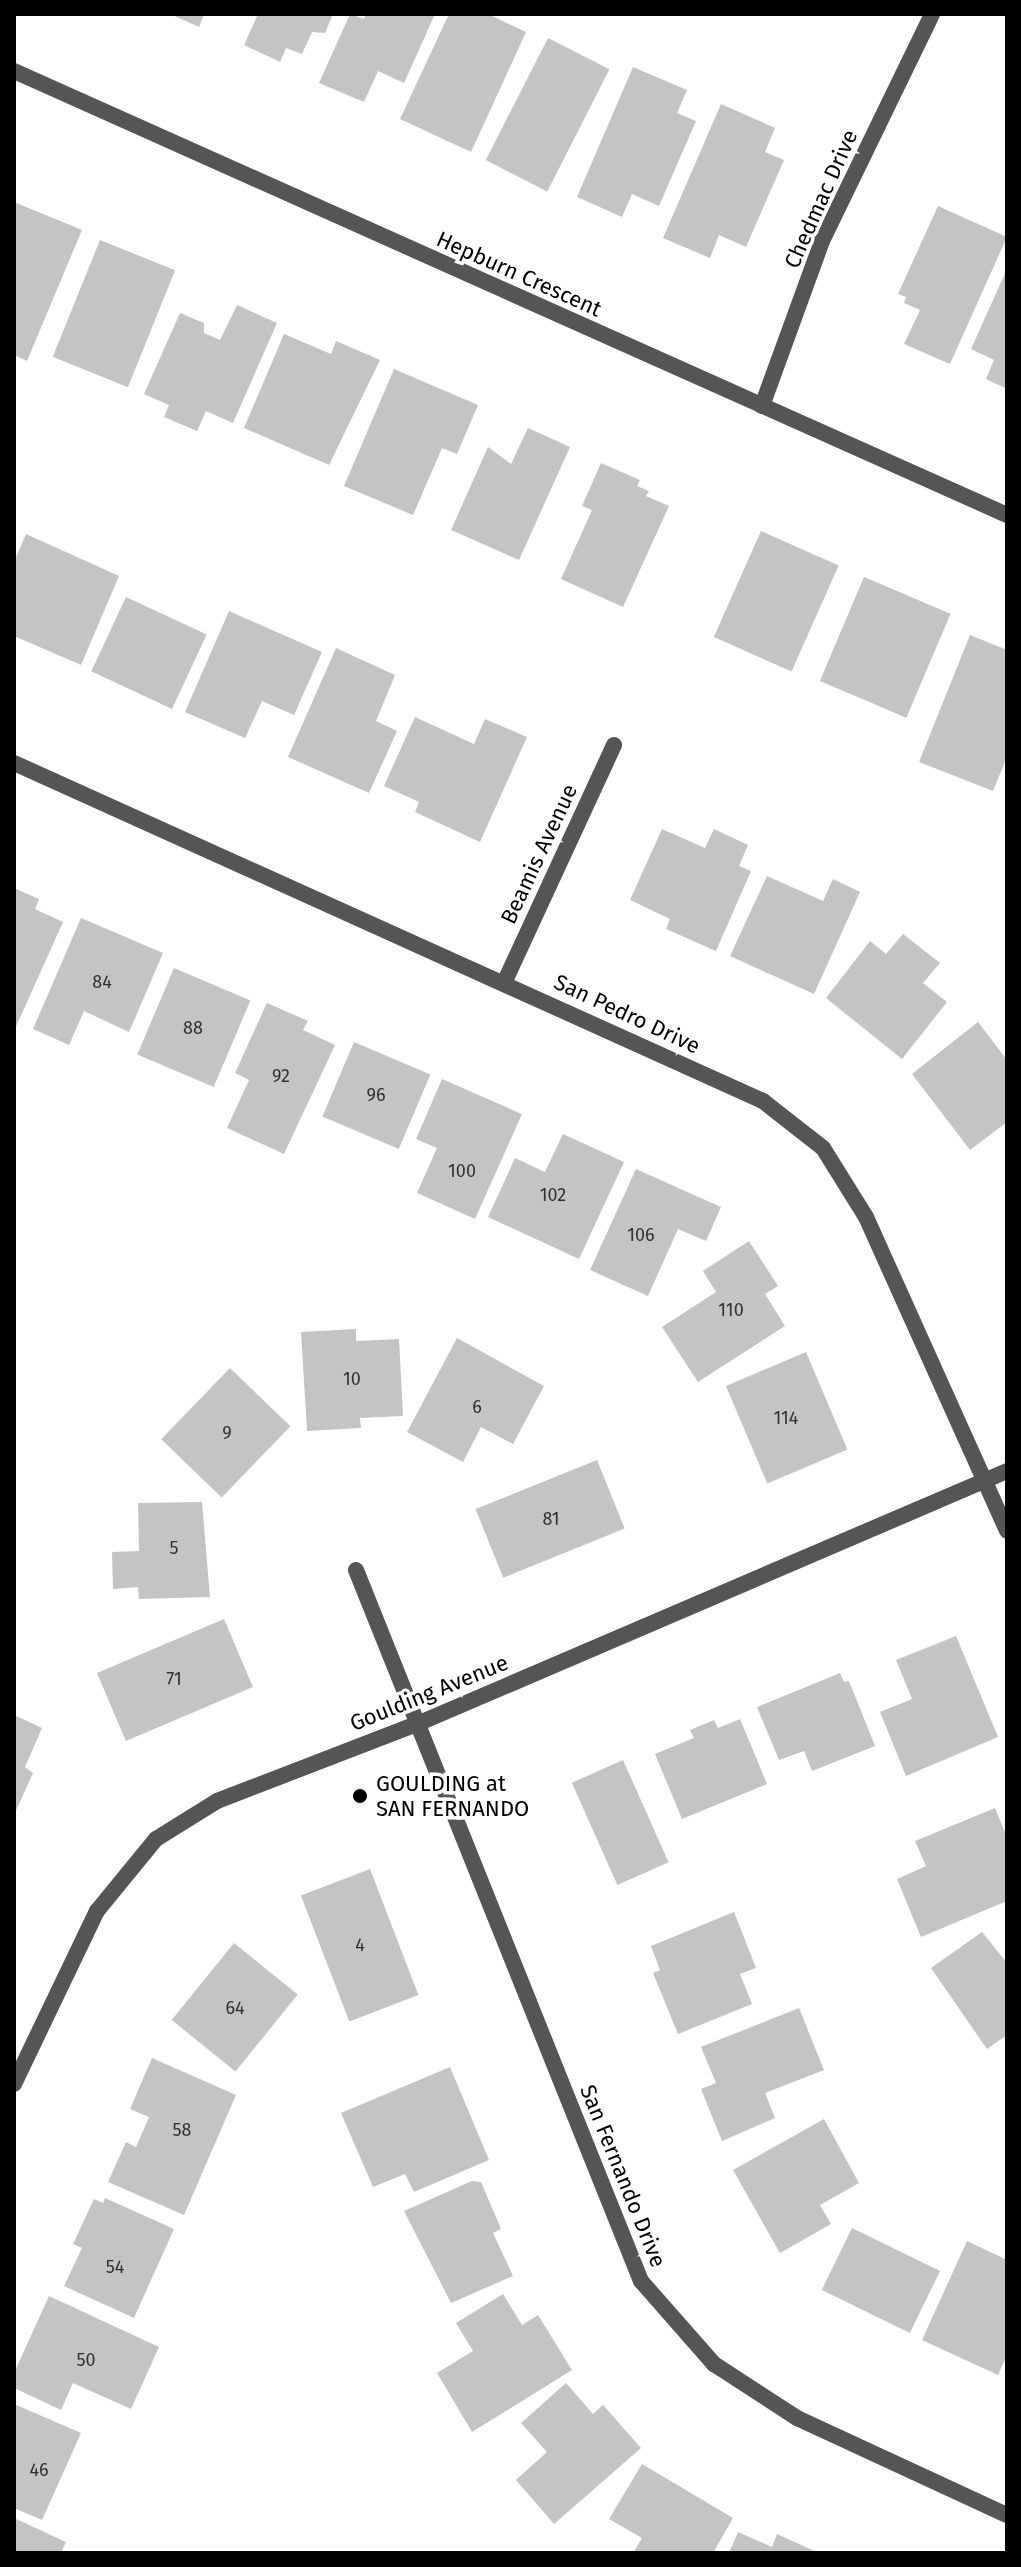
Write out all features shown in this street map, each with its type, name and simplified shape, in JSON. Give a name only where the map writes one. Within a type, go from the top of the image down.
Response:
[{"type":"street","name":"Chedmac Drive","points":[[762,406],[822,241],[932,14]]},
{"type":"street","name":"Hepburn Crescent","points":[[14,71],[1007,515]]},
{"type":"street","name":"Beamis Avenue","points":[[505,981],[614,745]]},
{"type":"street","name":"San Pedro Drive","points":[[14,763],[505,981],[763,1101],[823,1148],[866,1217],[1007,1531]]},
{"type":"street","name":"Goulding Avenue","points":[[14,2084],[97,1911],[156,1839],[217,1801],[417,1724],[1007,1471]]},
{"type":"street","name":"San Fernando Drive","points":[[356,1570],[641,2281],[714,2364],[797,2418],[1007,2515]]},
{"type":"building","points":[[170,14],[204,14],[199,27]]},
{"type":"building","points":[[258,14],[333,14],[325,33],[312,32],[302,54],[286,48],[280,62],[244,45]]},
{"type":"building","points":[[350,14],[364,19],[366,14],[435,14],[404,83],[378,71],[364,102],[319,83]]},
{"type":"building","points":[[449,14],[488,14],[526,32],[471,152],[400,119]]},
{"type":"building","points":[[548,38],[609,69],[547,191],[486,160]]},
{"type":"building","points":[[633,67],[687,90],[677,113],[696,121],[659,206],[632,194],[622,217],[577,197]]},
{"type":"building","points":[[721,104],[775,128],[765,152],[784,160],[746,247],[719,235],[710,258],[663,238]]},
{"type":"building","points":[[14,202],[82,230],[27,361],[14,355]]},
{"type":"building","points":[[938,206],[1007,237],[950,364],[904,344],[920,310],[904,303],[906,297],[898,294]]},
{"type":"building","points":[[100,240],[175,270],[128,387],[53,357]]},
{"type":"building","points":[[1007,269],[1007,389],[986,379],[994,360],[971,349]]},
{"type":"building","points":[[237,305],[277,323],[233,423],[206,411],[197,431],[164,417],[169,405],[144,394],[180,313],[204,323],[204,333],[220,340]]},
{"type":"building","points":[[284,334],[331,354],[336,341],[380,360],[329,465],[244,428]]},
{"type":"building","points":[[394,369],[478,405],[457,454],[442,448],[413,515],[344,486]]},
{"type":"building","points":[[528,428],[570,447],[519,560],[451,530],[488,447],[511,464]]},
{"type":"building","points":[[601,463],[640,480],[637,486],[649,491],[646,496],[669,506],[623,607],[561,579],[592,510],[582,506]]},
{"type":"building","points":[[761,531],[839,566],[791,672],[714,637]]},
{"type":"building","points":[[26,534],[119,576],[81,665],[14,636],[14,562]]},
{"type":"building","points":[[864,577],[951,614],[906,718],[820,681]]},
{"type":"building","points":[[126,597],[207,635],[172,709],[91,671]]},
{"type":"building","points":[[229,611],[322,652],[294,715],[262,701],[245,738],[185,712]]},
{"type":"building","points":[[970,635],[1007,650],[1007,757],[993,791],[919,762]]},
{"type":"building","points":[[336,648],[395,675],[376,721],[397,731],[369,793],[288,757]]},
{"type":"building","points":[[415,717],[474,744],[485,719],[527,737],[480,842],[415,812],[419,802],[384,786]]},
{"type":"building","points":[[662,829],[705,848],[714,829],[748,845],[739,866],[751,871],[716,951],[666,929],[670,919],[630,900]]},
{"type":"building","points":[[767,876],[823,901],[833,879],[860,892],[814,994],[730,956]]},
{"type":"building","points":[[14,888],[39,899],[35,909],[63,922],[14,1031]]},
{"type":"building","points":[[81,918],[163,953],[129,1032],[84,1011],[69,1045],[33,1029]]},
{"type":"building","points":[[903,934],[940,963],[923,983],[947,1002],[902,1059],[826,998],[870,941],[886,954]]},
{"type":"building","points":[[174,968],[250,1000],[214,1087],[137,1055]]},
{"type":"building","points":[[267,1003],[308,1021],[303,1030],[335,1045],[284,1154],[227,1128],[249,1080],[235,1073]]},
{"type":"building","points":[[978,1022],[1007,1060],[1007,1122],[970,1150],[912,1074]]},
{"type":"building","points":[[354,1042],[430,1074],[399,1149],[322,1117]]},
{"type":"building","points":[[442,1079],[522,1114],[475,1219],[417,1193],[437,1148],[416,1139]]},
{"type":"building","points":[[563,1134],[624,1162],[579,1259],[488,1217],[515,1158],[545,1172]]},
{"type":"building","points":[[636,1169],[721,1207],[706,1241],[678,1229],[648,1296],[590,1270]]},
{"type":"building","points":[[749,1241],[778,1286],[765,1294],[785,1326],[698,1382],[662,1327],[716,1292],[703,1271]]},
{"type":"building","points":[[356,1329],[356,1341],[399,1339],[403,1416],[360,1418],[361,1428],[307,1431],[301,1332]]},
{"type":"building","points":[[457,1338],[544,1386],[513,1444],[481,1427],[463,1462],[407,1432]]},
{"type":"building","points":[[806,1352],[847,1450],[767,1484],[726,1386]]},
{"type":"building","points":[[230,1368],[290,1426],[222,1498],[161,1439]]},
{"type":"building","points":[[597,1460],[625,1529],[503,1578],[476,1509]]},
{"type":"building","points":[[202,1502],[210,1597],[139,1599],[138,1587],[113,1589],[112,1552],[139,1551],[138,1503]]},
{"type":"building","points":[[224,1619],[253,1687],[126,1741],[97,1673]]},
{"type":"building","points":[[956,1636],[998,1737],[906,1776],[880,1712],[912,1699],[896,1660]]},
{"type":"building","points":[[840,1673],[844,1682],[849,1681],[875,1746],[812,1771],[804,1751],[779,1760],[757,1707]]},
{"type":"building","points":[[14,1715],[42,1728],[25,1767],[33,1773],[14,1815]]},
{"type":"building","points":[[740,1719],[767,1784],[682,1819],[655,1754],[694,1738],[690,1730],[714,1720],[718,1728]]},
{"type":"building","points":[[623,1760],[669,1862],[617,1885],[572,1783]]},
{"type":"building","points":[[995,1808],[1007,1837],[1007,1901],[921,1937],[897,1879],[926,1866],[915,1841]]},
{"type":"building","points":[[370,1869],[418,1995],[349,2022],[301,1896]]},
{"type":"building","points":[[734,1912],[756,1968],[740,1974],[752,2004],[678,2034],[653,1973],[660,1970],[651,1946]]},
{"type":"building","points":[[982,1932],[1007,1963],[1007,2035],[987,2049],[931,1968]]},
{"type":"building","points":[[234,1943],[298,1995],[235,2072],[172,2020]]},
{"type":"building","points":[[799,2008],[824,2070],[765,2093],[775,2118],[722,2141],[701,2089],[716,2083],[701,2047]]},
{"type":"building","points":[[152,2058],[236,2095],[184,2215],[108,2182],[126,2142],[136,2147],[149,2117],[130,2109]]},
{"type":"building","points":[[450,2067],[489,2160],[414,2192],[405,2174],[373,2187],[341,2113]]},
{"type":"building","points":[[824,2119],[859,2183],[820,2205],[831,2224],[780,2253],[733,2170]]},
{"type":"building","points":[[472,2181],[481,2182],[501,2229],[493,2233],[513,2276],[451,2303],[404,2211]]},
{"type":"building","points":[[105,2198],[174,2229],[134,2318],[64,2286],[82,2248],[73,2244],[94,2199],[103,2203]]},
{"type":"building","points":[[852,2228],[940,2271],[910,2333],[822,2290]]},
{"type":"building","points":[[967,2241],[1007,2260],[1007,2355],[998,2375],[922,2340]]},
{"type":"building","points":[[503,2294],[522,2325],[538,2315],[572,2370],[472,2432],[437,2373],[473,2351],[456,2323]]},
{"type":"building","points":[[49,2296],[159,2347],[131,2409],[73,2383],[61,2410],[14,2388],[14,2373]]},
{"type":"building","points":[[566,2383],[593,2414],[603,2405],[641,2448],[554,2524],[516,2480],[547,2452],[521,2423]]},
{"type":"building","points":[[14,2404],[81,2433],[42,2520],[14,2508]]},
{"type":"building","points":[[642,2464],[733,2518],[713,2553],[633,2553],[642,2538],[609,2519]]},
{"type":"building","points":[[14,2518],[66,2542],[61,2553],[14,2553]]},
{"type":"building","points":[[738,2532],[772,2547],[777,2534],[819,2553],[729,2553]]},
{"type":"place","name":"GOULDING at SAN FERNANDO","points":[[360,1796]]}]
